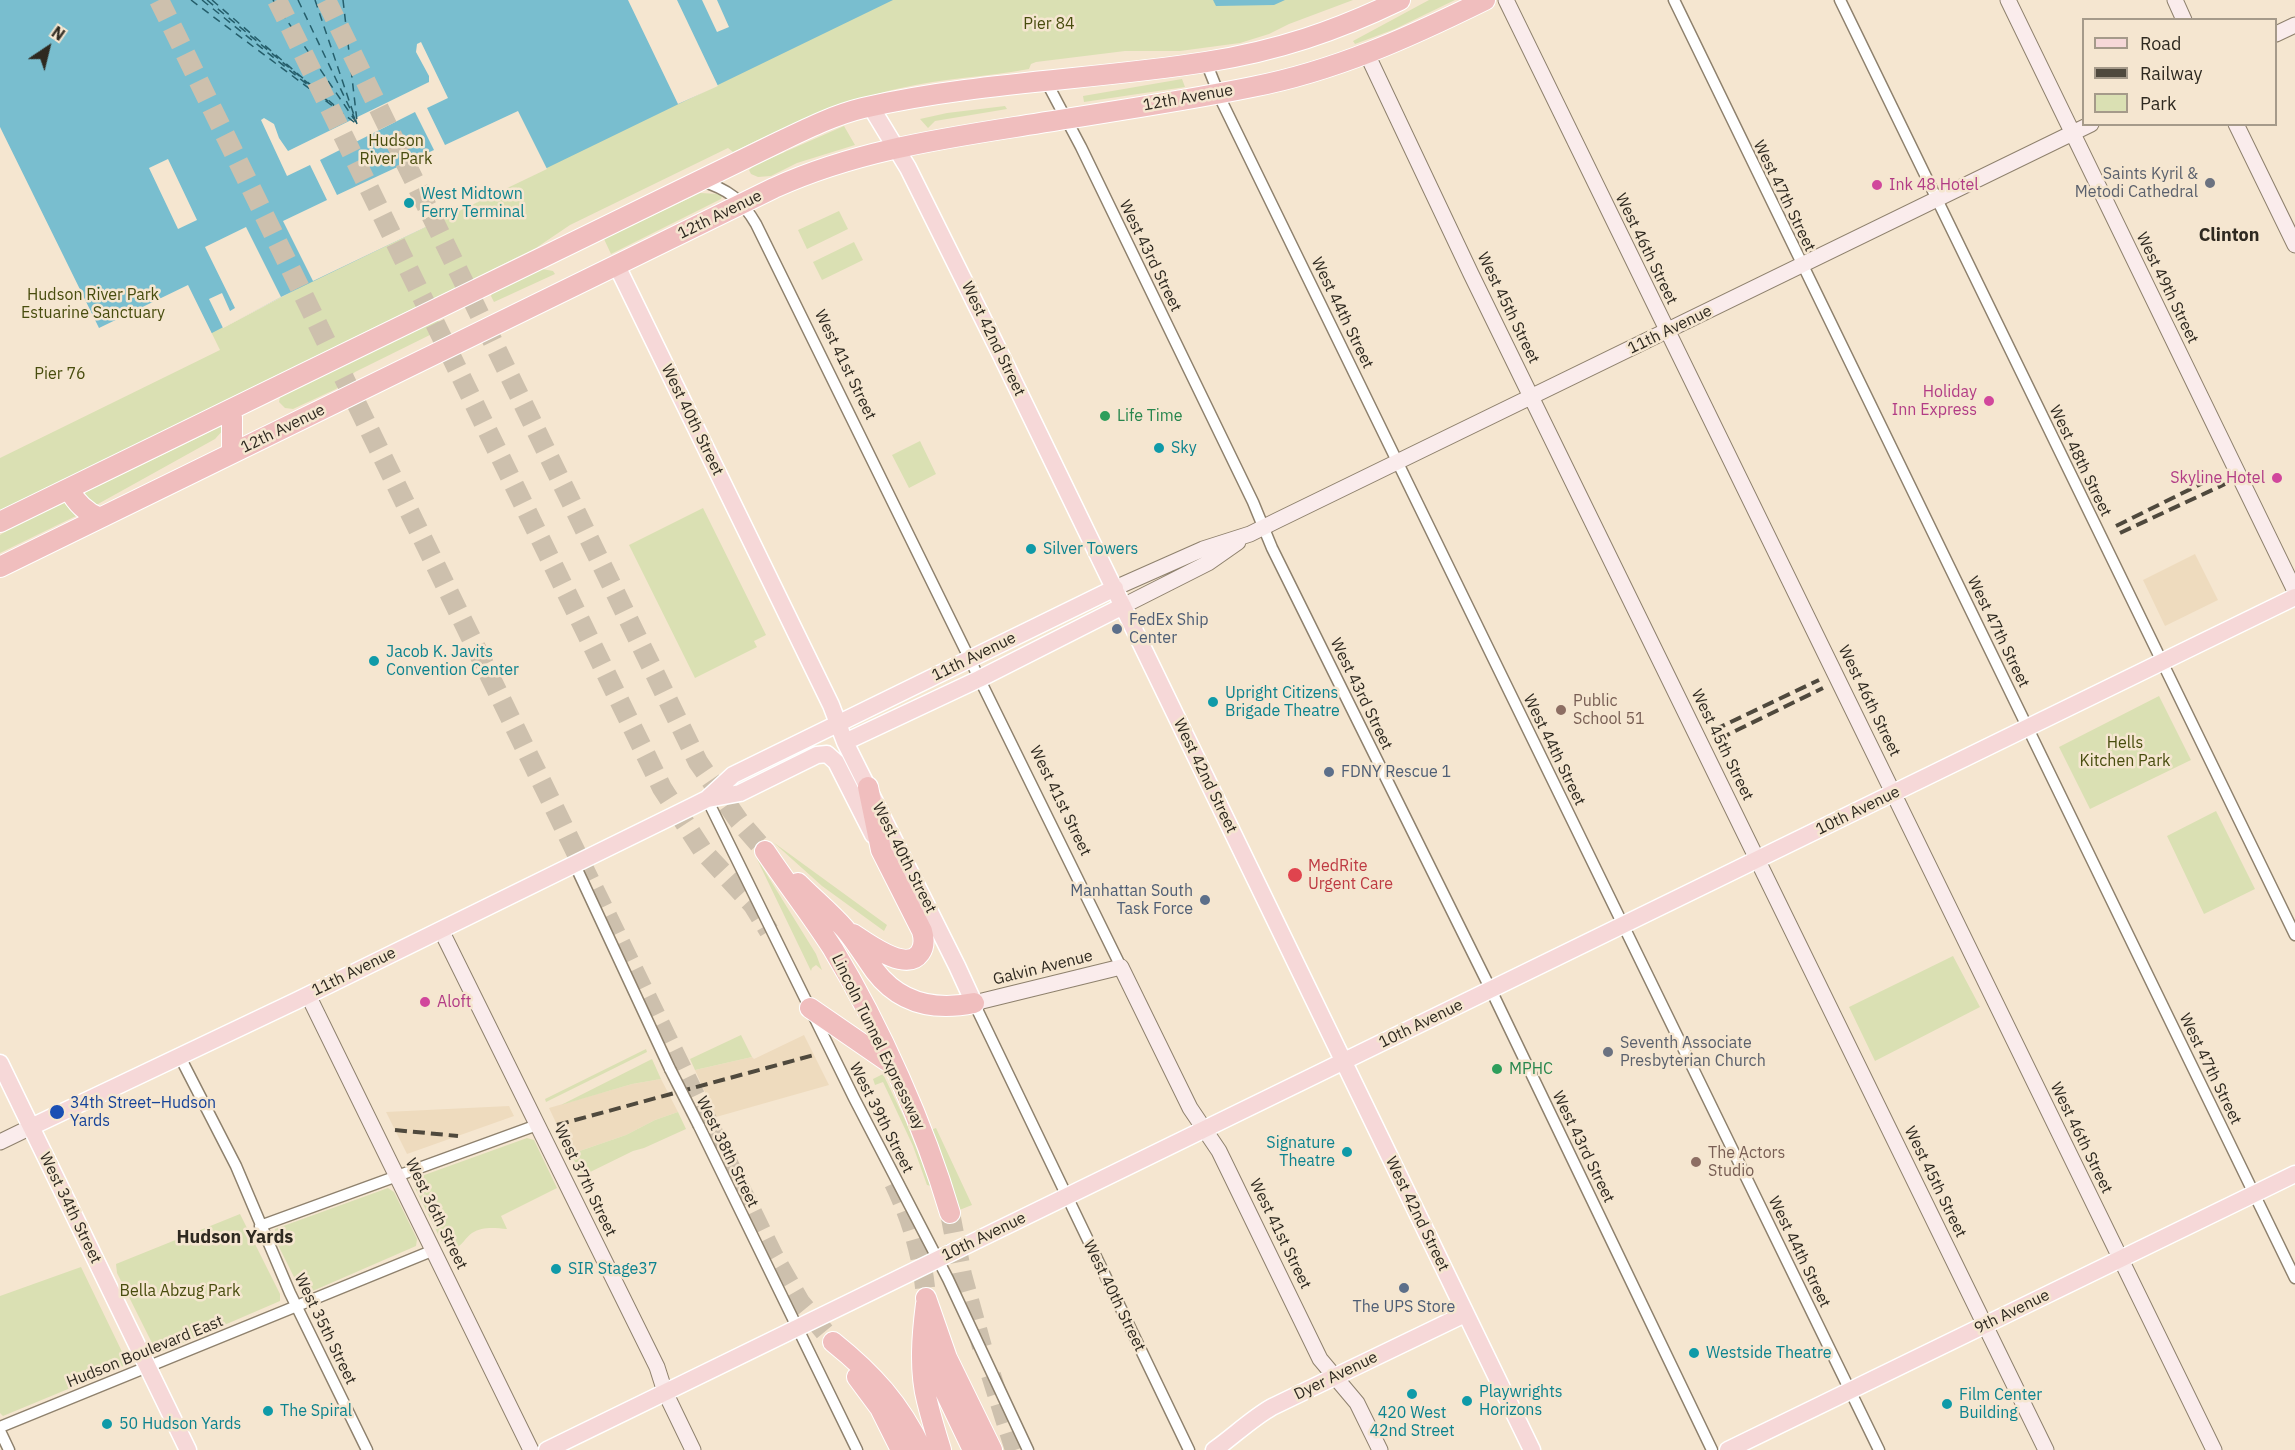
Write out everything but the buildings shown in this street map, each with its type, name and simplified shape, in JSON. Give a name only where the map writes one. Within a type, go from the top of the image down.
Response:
[{"type":"highway","name":"12th Avenue","points":[[0,522],[798,133],[847,113],[936,95],[1206,62],[1259,52],[1317,36],[1354,22],[1400,0]]},
{"type":"highway","name":"12th Avenue","points":[[0,567],[741,204],[812,172],[866,154],[896,147],[1218,93],[1294,77],[1367,54],[1485,0]]},
{"type":"highway","points":[[230,410],[232,453]]},
{"type":"highway","points":[[69,489],[78,504],[100,518]]},
{"type":"highway","points":[[845,930],[898,959],[914,958],[922,951],[924,938],[922,930],[881,850],[868,788]]},
{"type":"highway","name":"Lincoln Tunnel Expressway","points":[[845,930],[765,851],[842,965],[894,1067],[927,1142],[950,1213]]},
{"type":"highway","points":[[845,930],[876,973],[902,996],[913,1002],[932,1007],[951,1007],[974,1003]]},
{"type":"highway","points":[[810,1008],[877,1052],[894,1067]]},
{"type":"highway","points":[[926,1298],[922,1331],[924,1381],[926,1399],[941,1450]]},
{"type":"highway","points":[[926,1298],[939,1379],[973,1450]]},
{"type":"highway","points":[[926,1298],[947,1358],[992,1450]]},
{"type":"highway","points":[[901,1450],[880,1408],[833,1342],[855,1360],[892,1399],[906,1419],[922,1450]]},
{"type":"main road","name":"West 46th Street","points":[[1506,0],[2214,1450]]},
{"type":"main road","name":"West 49th Street","points":[[2008,0],[2295,591]]},
{"type":"main road","points":[[2175,0],[2183,18]]},
{"type":"main road","points":[[2277,34],[2295,25]]},
{"type":"main road","name":"West 45th Street","points":[[1367,54],[1532,398],[2046,1450]]},
{"type":"main road","name":"West 42nd Street","points":[[871,107],[896,147],[949,249],[1532,1450]]},
{"type":"main road","name":"11th Avenue","points":[[0,1142],[308,995],[707,799],[733,775],[839,722],[1115,588],[1203,549],[1257,530],[1398,464],[2087,126]]},
{"type":"main road","points":[[2237,126],[2295,244]]},
{"type":"main road","name":"West 40th Street","points":[[616,267],[839,722],[845,742],[974,1003]]},
{"type":"main road","name":"11th Avenue","points":[[845,742],[979,679],[1208,563],[1257,530]]},
{"type":"main road","name":"10th Avenue","points":[[547,1450],[2295,597]]},
{"type":"main road","name":"11th Avenue","points":[[707,799],[740,793],[817,755],[831,756]]},
{"type":"main road","name":"West 40th Street","points":[[831,756],[881,850]]},
{"type":"main road","name":"West 37th Street","points":[[441,930],[657,1367],[665,1392],[693,1450]]},
{"type":"main road","name":"Galvin Avenue","points":[[974,1003],[1121,967]]},
{"type":"main road","name":"West 41st Street","points":[[1121,967],[1190,1108],[1218,1149],[1320,1359],[1357,1403],[1380,1450]]},
{"type":"main road","name":"West 36th Street","points":[[308,995],[531,1450]]},
{"type":"main road","name":"West 34th Street","points":[[0,1063],[188,1450]]},
{"type":"main road","name":"9th Avenue","points":[[1728,1450],[2295,1173]]},
{"type":"main road","name":"Dyer Avenue","points":[[1214,1450],[1252,1418],[1333,1376],[1465,1314]]},
{"type":"street","name":"West 47th Street","points":[[1674,0],[1801,266],[1981,628],[2027,728],[2295,1278]]},
{"type":"street","name":"West 48th Street","points":[[1840,0],[2295,935]]},
{"type":"street","name":"West 44th Street","points":[[1206,62],[1218,93],[1879,1450]]},
{"type":"street","name":"West 43rd Street","points":[[1046,81],[1066,119],[1257,530],[1352,709],[1491,990],[1712,1450]]},
{"type":"street","name":"West 41st Street","points":[[699,181],[726,190],[741,204],[756,225],[1121,967]]},
{"type":"street","name":"West 39th Street","points":[[707,799],[854,1098],[937,1260],[1028,1450]]},
{"type":"street","name":"West 38th Street","points":[[575,865],[670,1069],[857,1450]]},
{"type":"street","name":"West 40th Street","points":[[974,1003],[1189,1450]]},
{"type":"street","name":"West 35th Street","points":[[180,1057],[236,1166],[296,1305],[367,1450]]},
{"type":"street","points":[[260,1226],[537,1125]]},
{"type":"street","name":"Hudson Boulevard East","points":[[0,1429],[147,1366],[434,1250]]},
{"type":"street","points":[[0,1429],[9,1450]]},
{"type":"shaded area","points":[[2195,554],[2218,600],[2165,626],[2143,580]]},
{"type":"shaded area","points":[[804,1035],[829,1085],[716,1117],[695,1070],[752,1057],[754,1059]]},
{"type":"shaded area","points":[[661,1079],[678,1112],[655,1120],[626,1135],[571,1154],[549,1108],[632,1084]]},
{"type":"shaded area","points":[[509,1106],[514,1116],[407,1154],[386,1112]]},
{"type":"green space","name":"Hudson River Park","points":[[0,0],[223,328],[297,289],[151,0],[1353,0],[1269,34],[1240,43],[1180,51],[1125,51],[1036,62],[1031,64],[1029,69],[917,85],[879,93],[836,107],[733,152],[728,148],[570,225],[536,248],[0,511]]},
{"type":"green space","points":[[1429,0],[1455,0],[1395,29],[1355,44],[1353,41]]},
{"type":"green space","points":[[1182,79],[1185,87],[1084,102],[1083,96]]},
{"type":"green space","points":[[1005,106],[1007,109],[935,121],[928,128],[920,119],[947,113]]},
{"type":"green space","points":[[844,126],[855,145],[797,163],[771,176],[758,177],[751,174],[749,170],[755,165]]},
{"type":"green space","points":[[700,193],[722,196],[721,199],[611,254],[604,239]]},
{"type":"green space","points":[[839,211],[848,229],[807,249],[798,230]]},
{"type":"green space","points":[[854,242],[863,260],[822,280],[813,262]]},
{"type":"green space","points":[[542,269],[553,271],[555,274],[494,302],[492,293]]},
{"type":"green space","points":[[438,320],[442,329],[355,372],[336,389],[293,409],[285,408],[279,402],[280,397]]},
{"type":"green space","points":[[224,425],[225,428],[215,439],[98,504],[94,505],[83,496],[86,492]]},
{"type":"green space","points":[[920,441],[936,474],[909,488],[892,455]]},
{"type":"green space","points":[[64,503],[68,504],[76,516],[0,553],[0,535]]},
{"type":"green space","points":[[703,508],[766,635],[754,641],[757,647],[695,678],[629,545]]},
{"type":"green space","name":"Hells Kitchen Park","points":[[2159,696],[2191,760],[2090,809],[2059,747]]},
{"type":"green space","points":[[2216,811],[2255,889],[2204,914],[2167,836]]},
{"type":"green space","points":[[773,842],[887,925],[884,931],[822,886]]},
{"type":"green space","points":[[756,857],[816,954],[822,970],[816,965],[811,971]]},
{"type":"green space","points":[[1953,956],[1980,1007],[1875,1061],[1849,1007]]},
{"type":"green space","points":[[741,1035],[752,1057],[695,1070],[690,1059]]},
{"type":"green space","points":[[646,1049],[647,1052],[546,1102],[545,1099]]},
{"type":"green space","points":[[652,1059],[661,1079],[632,1084],[561,1105]]},
{"type":"green space","points":[[883,1074],[906,1122],[931,1186],[927,1185],[913,1146],[883,1082],[875,1085],[873,1079]]},
{"type":"green space","points":[[678,1112],[686,1129],[582,1176],[571,1154],[626,1135],[655,1120]]},
{"type":"green space","points":[[936,1128],[972,1205],[957,1211],[930,1130]]},
{"type":"green space","points":[[527,1138],[534,1140],[557,1188],[501,1216],[507,1229],[480,1229],[453,1250],[448,1239],[442,1242],[415,1188],[416,1178]]},
{"type":"green space","points":[[388,1188],[394,1192],[417,1239],[416,1246],[308,1293],[301,1291],[274,1237],[275,1229]]},
{"type":"green space","name":"Bella Abzug Park","points":[[240,1214],[280,1294],[280,1301],[164,1351],[156,1351],[117,1273],[116,1264]]},
{"type":"green space","name":"Bella Abzug Park","points":[[81,1267],[126,1360],[126,1365],[3,1416],[0,1413],[0,1296]]},
{"type":"water","name":"Hudson River Park","points":[[0,0],[893,0],[281,297],[212,333],[0,455]]},
{"type":"water","points":[[1213,0],[1285,0],[1274,5],[1216,6]]},
{"type":"pier","points":[[628,0],[677,0],[718,86],[678,104]]},
{"type":"pier","points":[[702,0],[717,0],[729,27],[717,32]]},
{"type":"pier","points":[[421,42],[448,98],[427,108],[445,145],[518,111],[547,169],[313,281],[283,221],[327,200],[310,165],[287,176],[261,120],[264,118],[274,124],[279,138],[288,151],[429,82],[429,76],[416,52],[417,44]],"holes":[[[415,112],[434,150],[337,195],[320,160]]]},
{"type":"pier","name":"Pier 76","points":[[0,127],[99,328],[188,285],[220,350],[0,458]]},
{"type":"pier","points":[[168,159],[197,220],[178,229],[149,168]]},
{"type":"pier","points":[[246,227],[281,297],[223,328],[209,299],[222,293],[230,311],[235,308],[205,247]]},
{"type":"ferry route","points":[[191,0],[358,125]]},
{"type":"ferry route","points":[[202,0],[334,106]]},
{"type":"ferry route","points":[[207,0],[309,84]]},
{"type":"ferry route","points":[[212,0],[334,105]]},
{"type":"ferry route","points":[[273,0],[356,122]]},
{"type":"ferry route","points":[[298,0],[355,119]]},
{"type":"ferry route","points":[[315,0],[357,124]]},
{"type":"ferry route","points":[[343,0],[357,121]]},
{"type":"ferry route","points":[[335,106],[343,113]]},
{"type":"tunnel","points":[[159,0],[773,1255],[800,1302],[833,1342]]},
{"type":"tunnel","points":[[277,0],[662,788],[703,851],[753,905],[769,931]]},
{"type":"tunnel","points":[[326,0],[698,762],[739,821],[765,851]]},
{"type":"tunnel","points":[[894,1183],[916,1239],[926,1298]]},
{"type":"tunnel","points":[[950,1213],[962,1275],[982,1347]]},
{"type":"tunnel","points":[[991,1375],[1015,1450]]},
{"type":"railway","points":[[2116,526],[2215,477]]},
{"type":"railway","points":[[2120,533],[2225,484]]},
{"type":"railway","points":[[1714,730],[1819,680]]},
{"type":"railway","points":[[1719,739],[1823,688]]},
{"type":"railway","points":[[557,1125],[814,1055]]},
{"type":"railway","points":[[395,1130],[458,1136]]},
{"type":"place","name":"Saints Kyril & Metodi Cathedral","points":[[2210,183]]},
{"type":"place","name":"Ink 48 Hotel","points":[[1877,185]]},
{"type":"place","name":"West Midtown Ferry Terminal","points":[[409,203]]},
{"type":"place","name":"Holiday Inn Express","points":[[1989,401]]},
{"type":"place","name":"Life Time","points":[[1105,416]]},
{"type":"place","name":"Sky","points":[[1159,448]]},
{"type":"place","name":"Skyline Hotel","points":[[2277,478]]},
{"type":"place","name":"Silver Towers","points":[[1031,549]]},
{"type":"place","name":"FedEx Ship Center","points":[[1117,629]]},
{"type":"place","name":"Jacob K. Javits Convention Center","points":[[374,661]]},
{"type":"place","name":"Upright Citizens Brigade Theatre","points":[[1213,702]]},
{"type":"place","name":"Public School 51","points":[[1561,710]]},
{"type":"place","name":"FDNY Rescue 1","points":[[1329,772]]},
{"type":"place","name":"MedRite Urgent Care","points":[[1295,875]]},
{"type":"place","name":"Manhattan South Task Force","points":[[1205,900]]},
{"type":"place","name":"Aloft","points":[[425,1002]]},
{"type":"place","name":"Seventh Associate Presbyterian Church","points":[[1608,1052]]},
{"type":"place","name":"MPHC","points":[[1497,1069]]},
{"type":"place","name":"34th Street–Hudson Yards","points":[[57,1112]]},
{"type":"place","name":"Signature Theatre","points":[[1347,1152]]},
{"type":"place","name":"The Actors Studio","points":[[1696,1162]]},
{"type":"place","name":"SIR Stage37","points":[[556,1269]]},
{"type":"place","name":"The UPS Store","points":[[1404,1288]]},
{"type":"place","name":"Westside Theatre","points":[[1694,1353]]},
{"type":"place","name":"420 West 42nd Street","points":[[1412,1394]]},
{"type":"place","name":"Playwrights Horizons","points":[[1467,1401]]},
{"type":"place","name":"Film Center Building","points":[[1947,1404]]},
{"type":"place","name":"The Spiral","points":[[268,1411]]},
{"type":"place","name":"50 Hudson Yards","points":[[107,1424]]},
{"type":"district","name":"Clinton","points":[[2229,236]]},
{"type":"district","name":"Hudson Yards","points":[[235,1238]]},
{"type":"park label","name":"Pier 84","points":[[1049,24]]},
{"type":"park label","name":"Hudson River Park Estuarine Sanctuary","points":[[93,304]]}]
